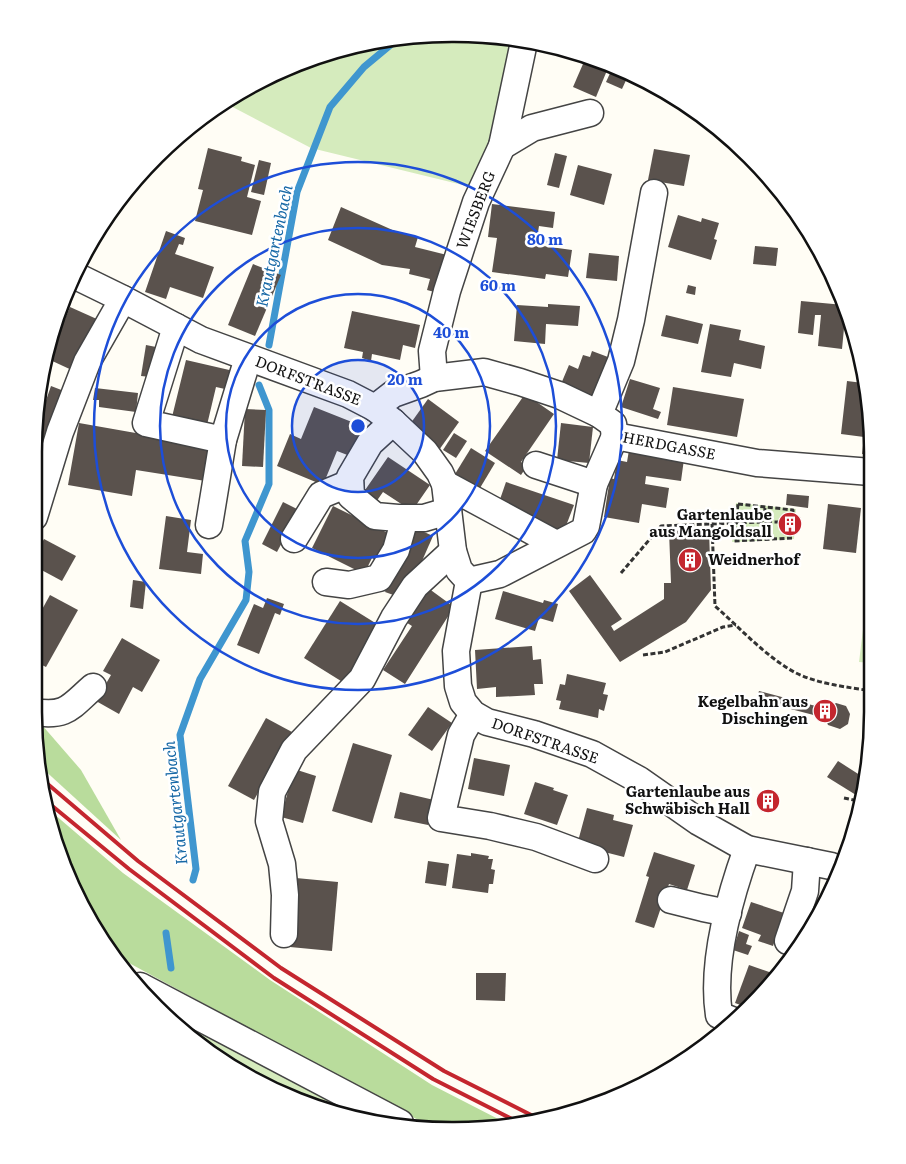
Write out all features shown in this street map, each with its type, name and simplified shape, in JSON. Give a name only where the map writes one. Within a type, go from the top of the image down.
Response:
[{"type":"street","name":"WIESBERG","points":[[434,378],[432,352],[447,291],[476,202],[502,146],[523,48]]},
{"type":"street","points":[[502,146],[532,128],[590,113]]},
{"type":"street","points":[[599,414],[621,361],[631,320],[654,193]]},
{"type":"street","name":"DORFSTRASSE","points":[[81,280],[123,299],[200,340],[348,394],[384,415],[425,452],[440,473],[445,484],[453,551],[459,570],[469,581],[456,651],[458,686],[463,702],[473,714],[487,722],[534,734],[592,754],[639,780],[699,822],[747,849],[833,867]]},
{"type":"street","points":[[42,491],[60,432],[87,362],[123,299]]},
{"type":"street","points":[[176,327],[146,423],[223,440]]},
{"type":"street","points":[[209,525],[223,440],[248,358]]},
{"type":"street","name":"HERDGASSE","points":[[350,483],[350,477],[370,443],[393,394],[434,378],[484,372],[559,396],[599,414],[613,424],[615,436],[758,463],[864,471]]},
{"type":"street","points":[[469,581],[500,574],[583,531],[586,526],[594,484],[615,436]]},
{"type":"street","points":[[536,465],[594,484]]},
{"type":"street","points":[[294,539],[321,495],[350,483],[351,496],[375,516],[424,518],[448,511]]},
{"type":"street","points":[[445,484],[556,544]]},
{"type":"street","points":[[326,582],[349,585],[380,578],[396,550],[405,518]]},
{"type":"street","points":[[284,934],[282,864],[269,821],[272,792],[294,750],[362,678],[394,618],[415,586],[453,551]]},
{"type":"street","points":[[42,713],[49,714],[66,711],[93,686]]},
{"type":"street","points":[[473,714],[461,735],[441,818],[490,826],[536,837],[595,859]]},
{"type":"street","points":[[726,1018],[719,1016],[716,999],[721,948],[728,913],[747,849]]},
{"type":"street","points":[[788,941],[805,892],[807,861]]},
{"type":"street","points":[[671,900],[728,913]]},
{"type":"street","points":[[157,995],[387,1116]]},
{"type":"path","points":[[738,504],[793,510],[793,517],[786,517],[786,522],[785,528],[793,528],[792,538],[734,541],[738,504]]},
{"type":"path","points":[[763,539],[766,507]]},
{"type":"path","points":[[621,573],[662,526],[736,522],[786,522]]},
{"type":"path","points":[[712,524],[715,606],[765,652],[795,672],[825,682],[864,689]]},
{"type":"path","points":[[643,655],[665,652],[724,628],[737,625]]},
{"type":"path","points":[[844,798],[854,800]]},
{"type":"green space","points":[[453,42],[515,47],[475,188],[311,148],[233,107],[271,85],[296,74],[321,64],[373,50],[426,43]]},
{"type":"green space","points":[[736,503],[796,509],[794,539],[732,542]]},
{"type":"green space","points":[[864,621],[864,662],[859,662]]},
{"type":"green space","points":[[43,726],[81,770],[121,840],[47,773]]},
{"type":"green space","points":[[56,815],[123,873],[270,980],[432,1085],[498,1119],[453,1122],[419,1120],[128,963],[97,916],[85,893],[64,843]]},
{"type":"green space","points":[[180,1018],[335,1104],[296,1090],[248,1067],[203,1037]]},
{"type":"building","points":[[583,63],[606,72],[596,97],[573,87]]},
{"type":"building","points":[[610,74],[626,81],[622,89],[606,82]]},
{"type":"building","points":[[208,148],[242,157],[241,161],[255,165],[247,197],[261,201],[252,235],[195,221],[203,190],[198,189]]},
{"type":"building","points":[[654,149],[690,155],[684,186],[648,180]]},
{"type":"building","points":[[555,153],[567,156],[559,188],[547,185]]},
{"type":"building","points":[[259,160],[271,163],[264,195],[251,192]]},
{"type":"building","points":[[578,165],[612,174],[604,205],[570,195]]},
{"type":"building","points":[[492,204],[555,212],[553,228],[539,226],[536,245],[572,250],[568,277],[546,274],[545,279],[492,272],[497,238],[488,237]]},
{"type":"building","points":[[341,207],[397,232],[418,237],[415,247],[447,255],[438,293],[427,290],[430,279],[409,274],[410,269],[382,265],[328,240]]},
{"type":"building","points":[[678,215],[701,222],[702,218],[719,223],[714,239],[717,240],[711,260],[668,247]]},
{"type":"building","points":[[166,231],[185,238],[183,245],[179,244],[175,254],[214,267],[203,298],[170,287],[166,299],[145,292]]},
{"type":"building","points":[[755,246],[778,248],[776,266],[753,264]]},
{"type":"building","points":[[589,253],[619,256],[617,281],[586,278]]},
{"type":"building","points":[[253,264],[281,275],[255,336],[228,325]]},
{"type":"building","points":[[688,285],[696,287],[695,295],[686,293]]},
{"type":"building","points":[[801,301],[835,304],[844,328],[842,349],[818,346],[821,315],[815,315],[813,335],[798,333]]},
{"type":"building","points":[[548,304],[580,306],[578,326],[546,324],[545,344],[514,341],[517,305],[548,307]]},
{"type":"building","points":[[70,307],[99,320],[76,372],[53,361]]},
{"type":"building","points":[[352,311],[420,325],[415,348],[403,345],[400,360],[372,354],[371,361],[362,358],[363,352],[344,348]]},
{"type":"building","points":[[666,315],[703,324],[698,344],[661,336]]},
{"type":"building","points":[[710,324],[741,330],[739,340],[765,346],[761,369],[734,363],[731,377],[701,372]]},
{"type":"building","points":[[146,345],[156,347],[151,377],[141,376]]},
{"type":"building","points":[[592,351],[608,357],[593,396],[561,384],[569,365],[578,369],[583,355],[590,357]]},
{"type":"building","points":[[186,360],[238,372],[234,391],[216,387],[207,425],[172,417]]},
{"type":"building","points":[[630,379],[660,388],[653,409],[661,412],[658,419],[621,407]]},
{"type":"building","points":[[847,381],[857,382],[863,437],[841,434]]},
{"type":"building","points":[[51,386],[64,391],[42,451],[43,426],[46,401]]},
{"type":"building","points":[[673,387],[744,399],[737,437],[667,425]]},
{"type":"building","points":[[95,388],[138,393],[136,412],[99,407],[99,400],[93,400]]},
{"type":"building","points":[[525,394],[554,414],[521,462],[527,466],[521,475],[485,451]]},
{"type":"building","points":[[428,399],[459,422],[439,450],[408,427]]},
{"type":"building","points":[[314,407],[362,426],[350,456],[337,451],[323,485],[277,466],[290,434],[301,439]]},
{"type":"building","points":[[245,409],[266,410],[263,467],[242,466]]},
{"type":"building","points":[[79,423],[217,449],[212,482],[136,470],[132,496],[68,485]]},
{"type":"building","points":[[561,423],[593,427],[589,463],[557,460]]},
{"type":"building","points":[[454,433],[467,441],[456,458],[443,450]]},
{"type":"building","points":[[471,448],[495,463],[480,488],[455,474]]},
{"type":"building","points":[[629,450],[684,459],[681,481],[646,476],[645,484],[669,488],[666,508],[642,504],[639,523],[604,517],[610,478],[614,479],[617,460],[627,462]]},
{"type":"building","points":[[388,457],[430,485],[412,511],[383,492],[376,502],[363,493]]},
{"type":"building","points":[[506,482],[574,505],[564,531],[497,508]]},
{"type":"building","points":[[787,494],[809,496],[808,508],[786,505]]},
{"type":"building","points":[[283,502],[299,510],[277,552],[262,544]]},
{"type":"building","points":[[828,504],[861,508],[856,553],[823,549]]},
{"type":"building","points":[[333,506],[396,537],[382,564],[372,558],[364,574],[312,548]]},
{"type":"building","points":[[166,516],[191,520],[187,552],[203,554],[201,574],[159,569]]},
{"type":"building","name":"Gartenlaube aus Mangoldsall","points":[[787,518],[794,519],[793,526],[786,525]]},
{"type":"building","points":[[413,527],[433,536],[418,570],[399,597],[385,592]]},
{"type":"building","points":[[709,530],[711,590],[686,622],[620,662],[569,591],[590,575],[622,619],[611,626],[614,631],[664,599],[664,583],[671,583],[669,531]]},
{"type":"building","points":[[44,539],[76,556],[62,581],[42,570],[42,543]]},
{"type":"building","points":[[133,580],[146,582],[143,609],[130,607]]},
{"type":"building","points":[[428,588],[454,607],[405,684],[383,670],[412,626],[401,619]]},
{"type":"building","points":[[503,591],[543,603],[544,600],[558,604],[553,622],[539,618],[535,631],[495,619]]},
{"type":"building","points":[[50,595],[78,610],[46,667],[42,665],[42,610]]},
{"type":"building","points":[[267,598],[284,604],[280,615],[275,613],[259,654],[237,645],[254,604],[263,608]]},
{"type":"building","points":[[340,601],[385,629],[349,686],[304,658]]},
{"type":"building","points":[[122,638],[160,660],[142,692],[133,687],[119,714],[96,701],[111,675],[103,671]]},
{"type":"building","points":[[532,646],[533,660],[541,659],[543,684],[534,684],[535,695],[496,697],[496,687],[477,689],[475,650]]},
{"type":"building","points":[[567,674],[606,683],[603,694],[608,695],[604,711],[599,709],[598,718],[559,709],[561,701],[556,700],[560,684],[565,685]]},
{"type":"building","name":"Kegelbahn aus Dischingen","points":[[759,691],[827,709],[836,703],[846,706],[850,714],[848,724],[840,729],[828,725],[825,718],[756,700]]},
{"type":"building","points":[[428,707],[452,723],[432,751],[408,735]]},
{"type":"building","points":[[266,718],[292,732],[254,800],[228,786]]},
{"type":"building","points":[[353,743],[392,755],[372,823],[332,811]]},
{"type":"building","points":[[474,758],[510,765],[504,796],[468,789]]},
{"type":"building","points":[[838,761],[859,774],[855,794],[827,777]]},
{"type":"building","points":[[294,769],[316,776],[303,823],[281,817]]},
{"type":"building","points":[[535,782],[568,795],[557,825],[524,814]]},
{"type":"building","points":[[400,792],[434,800],[428,825],[394,818]]},
{"type":"building","name":"Gartenlaube aus Schwäbisch Hall","points":[[767,793],[775,799],[768,809],[760,802]]},
{"type":"building","points":[[587,808],[614,815],[613,820],[633,825],[624,857],[577,845]]},
{"type":"building","points":[[654,852],[695,865],[687,890],[669,884],[654,928],[635,922],[649,877],[646,876]]},
{"type":"building","points":[[471,853],[489,856],[488,859],[493,859],[491,869],[495,870],[493,884],[489,884],[488,893],[452,888],[457,854],[471,856]]},
{"type":"building","points":[[428,861],[449,864],[446,886],[425,883]]},
{"type":"building","points":[[296,878],[338,882],[332,951],[290,947]]},
{"type":"building","points":[[751,902],[784,913],[773,946],[758,941],[761,935],[742,928]]},
{"type":"building","points":[[739,931],[749,935],[746,944],[752,946],[748,955],[733,950]]},
{"type":"building","points":[[749,965],[770,972],[739,1005],[735,1003]]},
{"type":"building","points":[[476,973],[506,973],[505,1001],[476,1000]]},
{"type":"waterway","name":"Krautgartenbach","points":[[269,345],[297,192],[330,107],[364,67],[387,48]]},
{"type":"waterway","name":"Krautgartenbach","points":[[193,880],[196,869],[180,735],[200,679],[246,600],[249,572],[245,541],[269,484],[269,410],[259,385]]},
{"type":"waterway","name":"Krautgartenbach","points":[[166,933],[171,968]]},
{"type":"railway","points":[[49,785],[138,861],[281,968],[444,1071],[530,1114]]},
{"type":"railway","points":[[54,807],[129,869],[274,978],[433,1079],[509,1118]]},
{"type":"place","name":"Gartenlaube aus Mangoldsall","points":[[790,524]]},
{"type":"place","name":"Weidnerhof","points":[[690,560]]},
{"type":"place","name":"Kegelbahn aus Dischingen","points":[[825,711]]},
{"type":"place","name":"Gartenlaube aus Schwäbisch Hall","points":[[768,801]]}]
